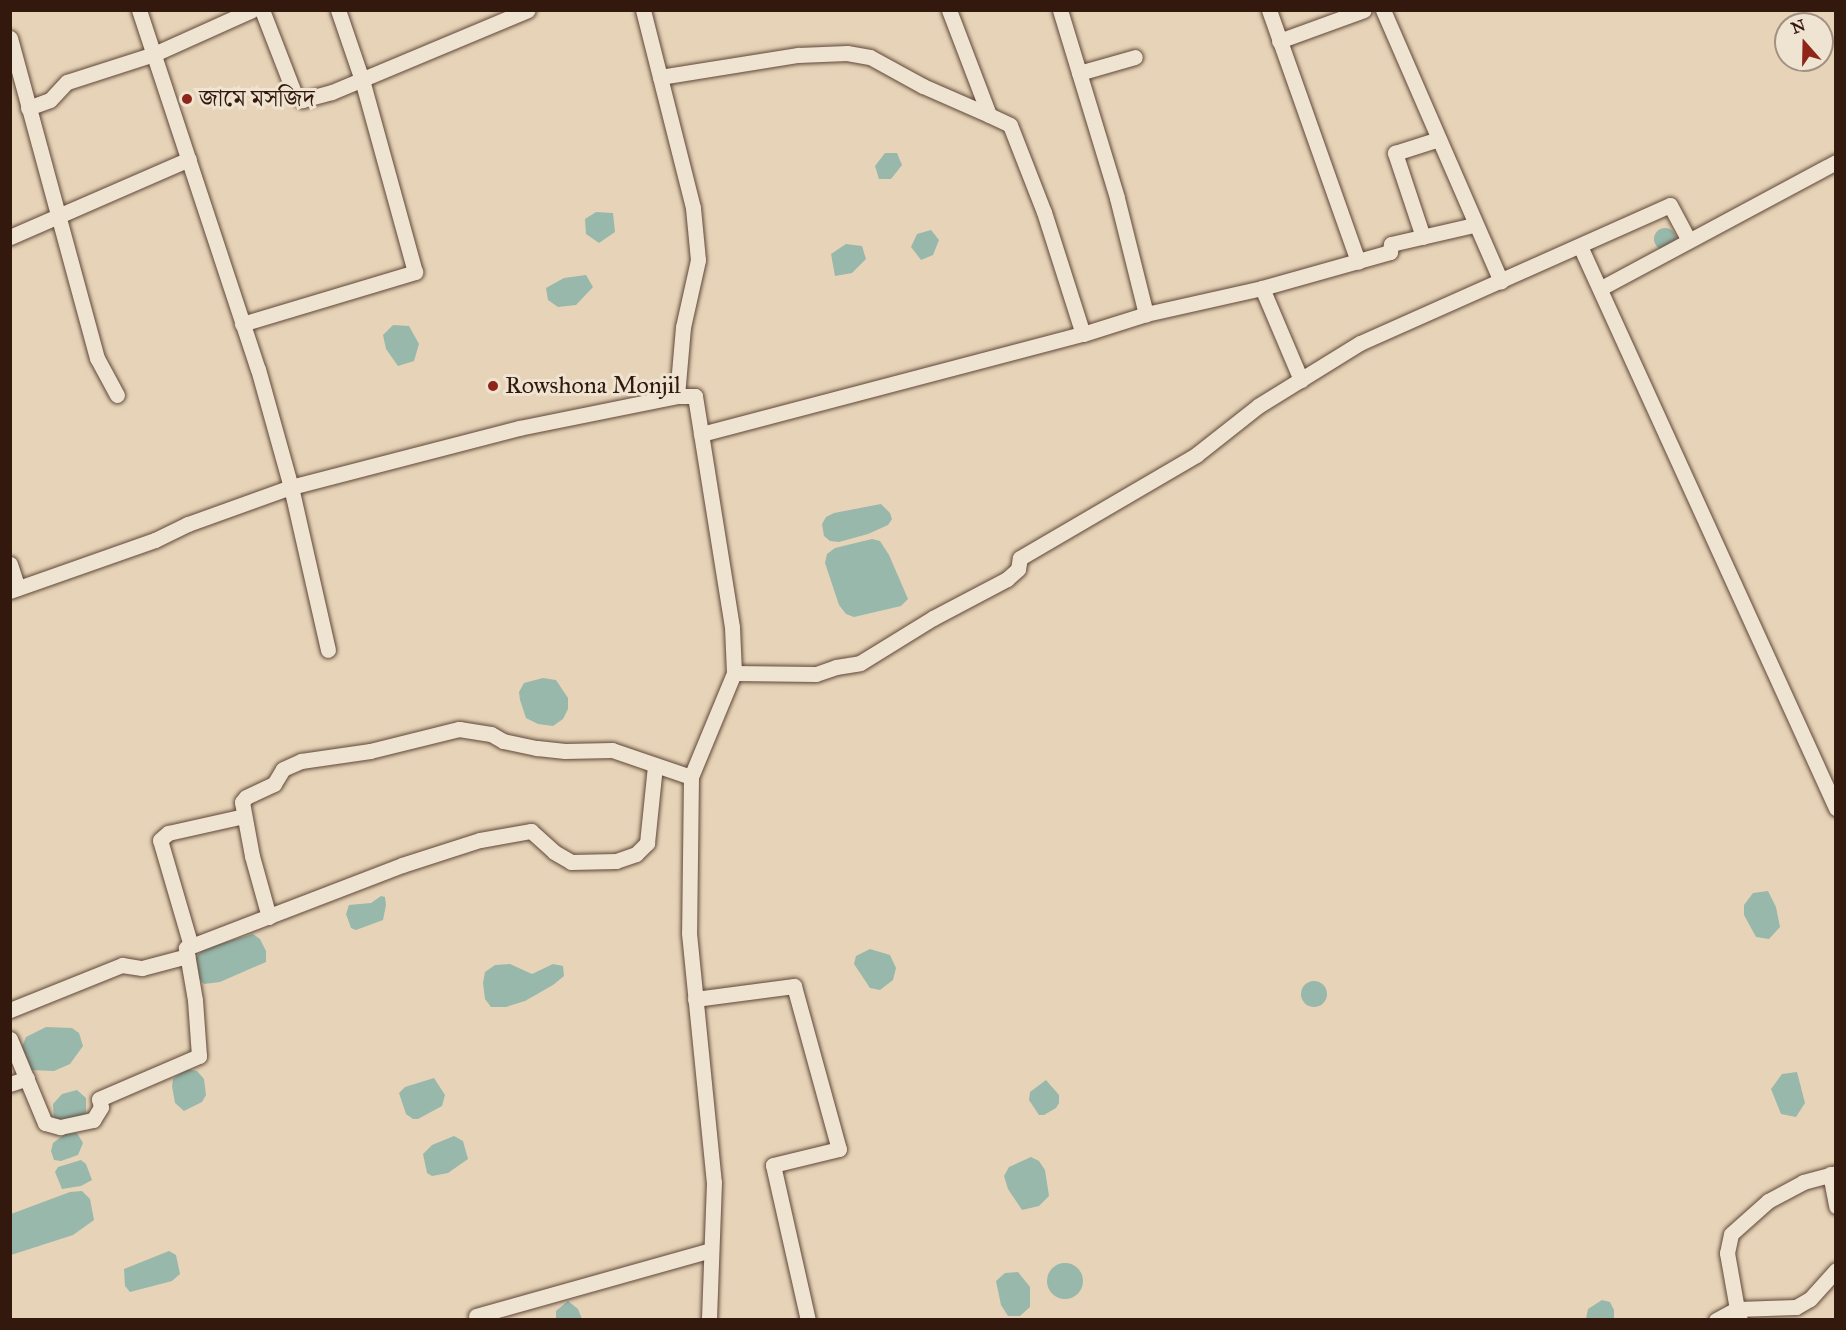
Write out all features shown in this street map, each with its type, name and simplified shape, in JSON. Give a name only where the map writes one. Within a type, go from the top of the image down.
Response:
[{"type":"street","points":[[139,10],[258,369],[291,487],[328,650]]},
{"type":"street","points":[[28,108],[50,100],[67,82],[154,54],[252,10]]},
{"type":"street","points":[[262,10],[298,99],[317,98],[528,10]]},
{"type":"street","points":[[242,324],[415,272],[362,80],[338,10]]},
{"type":"street","points":[[948,10],[989,116]]},
{"type":"street","points":[[1060,10],[1117,198],[1146,314]]},
{"type":"street","points":[[1269,10],[1358,262]]},
{"type":"street","points":[[1279,40],[1364,10]]},
{"type":"street","points":[[1383,10],[1474,225],[1501,282]]},
{"type":"street","points":[[646,12],[693,208],[698,260],[683,327],[676,396]]},
{"type":"street","points":[[10,38],[97,358],[117,395]]},
{"type":"street","points":[[660,77],[798,55],[847,53],[870,57],[923,86],[1010,125],[1041,202],[1083,334]]},
{"type":"street","points":[[1079,73],[1135,57]]},
{"type":"street","points":[[1423,237],[1395,153],[1439,139]]},
{"type":"street","points":[[10,237],[189,159]]},
{"type":"street","points":[[1601,288],[1836,162]]},
{"type":"street","points":[[734,673],[816,674],[836,667],[860,663],[875,656],[933,618],[1007,579],[1018,569],[1020,558],[1196,455],[1258,406],[1360,343],[1670,205],[1689,240]]},
{"type":"street","points":[[701,434],[1083,334],[1146,314],[1262,288],[1390,252],[1391,244],[1474,225]]},
{"type":"street","points":[[1580,246],[1836,808]]},
{"type":"street","points":[[1262,288],[1301,380]]},
{"type":"street","points":[[10,564],[14,589],[155,540],[188,524],[291,487],[519,428],[676,396],[695,396],[732,627],[734,673],[691,777],[689,933],[714,1182],[710,1320]]},
{"type":"street","points":[[269,917],[256,876],[242,802],[246,797],[274,784],[284,769],[290,766],[370,751],[459,729],[491,734],[503,741],[537,748],[565,751],[612,750],[691,777]]},
{"type":"street","points":[[10,1010],[122,965],[142,968],[189,951],[402,865],[480,840],[531,831],[554,852],[571,862],[616,861],[636,854],[647,843],[655,765]]},
{"type":"street","points":[[10,1039],[45,1123],[60,1127],[93,1120],[101,1107],[99,1099],[199,1056],[189,951],[160,840],[168,833],[244,816]]},
{"type":"street","points":[[695,999],[794,986],[839,1149],[773,1165],[808,1320]]},
{"type":"street","points":[[10,1084],[27,1078]]},
{"type":"street","points":[[1739,1314],[1727,1253],[1731,1234],[1746,1218],[1768,1201],[1803,1182],[1833,1173],[1836,1206]]},
{"type":"street","points":[[476,1316],[711,1250]]},
{"type":"street","points":[[1716,1320],[1739,1314],[1797,1307],[1810,1299],[1836,1270]]},
{"type":"shaded area","points":[[885,153],[897,153],[902,165],[891,179],[879,179],[875,166]]},
{"type":"shaded area","points":[[596,212],[613,213],[615,232],[599,243],[586,234],[585,219]]},
{"type":"shaded area","points":[[1665,228],[1673,231],[1676,239],[1673,247],[1665,250],[1657,247],[1654,239],[1657,231]]},
{"type":"shaded area","points":[[931,230],[939,240],[933,255],[921,260],[911,247],[917,234]]},
{"type":"shaded area","points":[[846,244],[862,246],[866,259],[852,273],[835,276],[831,254]]},
{"type":"shaded area","points":[[586,275],[593,287],[576,305],[558,307],[548,300],[546,288],[564,278]]},
{"type":"shaded area","points":[[393,325],[409,326],[419,344],[414,361],[398,366],[386,349],[383,335]]},
{"type":"shaded area","points":[[881,504],[890,513],[892,519],[888,525],[868,534],[839,542],[830,541],[824,536],[822,524],[826,517],[834,513]]},
{"type":"shaded area","points":[[872,539],[880,541],[889,555],[908,599],[901,606],[854,617],[846,614],[839,605],[825,563],[827,554],[835,548]]},
{"type":"shaded area","points":[[543,678],[556,680],[568,698],[568,709],[563,719],[553,726],[538,724],[526,718],[520,700],[519,692],[524,683]]},
{"type":"shaded area","points":[[1768,891],[1776,907],[1780,927],[1769,939],[1756,937],[1744,915],[1744,905],[1753,893]]},
{"type":"shaded area","points":[[381,896],[385,897],[386,905],[383,920],[356,930],[351,928],[346,914],[349,905],[371,903]]},
{"type":"shaded area","points":[[253,934],[260,939],[266,951],[266,962],[220,982],[204,984],[197,976],[194,960],[203,949]]},
{"type":"shaded area","points":[[870,949],[890,955],[896,968],[893,980],[880,990],[870,988],[854,964],[856,956]]},
{"type":"shaded area","points":[[510,964],[532,974],[553,964],[563,966],[564,976],[525,1001],[506,1007],[491,1007],[485,999],[483,983],[485,972],[495,965]]},
{"type":"shaded area","points":[[1314,981],[1323,985],[1327,994],[1323,1003],[1314,1007],[1305,1003],[1301,994],[1305,985]]},
{"type":"shaded area","points":[[46,1027],[72,1028],[79,1033],[83,1046],[70,1064],[54,1071],[29,1070],[22,1058],[22,1047],[26,1037]]},
{"type":"shaded area","points":[[187,1069],[197,1071],[204,1079],[206,1095],[202,1102],[184,1111],[175,1103],[172,1086],[173,1079]]},
{"type":"shaded area","points":[[1797,1072],[1805,1103],[1796,1117],[1781,1114],[1771,1089],[1782,1074]]},
{"type":"shaded area","points":[[434,1078],[445,1095],[442,1106],[418,1119],[413,1119],[406,1114],[399,1093],[405,1087]]},
{"type":"shaded area","points":[[1046,1080],[1059,1095],[1059,1103],[1056,1108],[1044,1115],[1039,1115],[1029,1100],[1030,1092]]},
{"type":"shaded area","points":[[77,1090],[86,1098],[86,1113],[75,1120],[61,1122],[54,1119],[53,1104],[62,1094]]},
{"type":"shaded area","points":[[77,1133],[83,1143],[78,1155],[61,1161],[54,1160],[51,1151],[53,1143],[65,1134]]},
{"type":"shaded area","points":[[454,1136],[463,1141],[468,1159],[448,1173],[432,1176],[427,1173],[423,1154],[432,1145]]},
{"type":"shaded area","points":[[1031,1157],[1039,1161],[1045,1170],[1049,1196],[1039,1206],[1022,1210],[1008,1189],[1004,1176],[1009,1167]]},
{"type":"shaded area","points":[[81,1160],[86,1164],[92,1180],[81,1186],[62,1189],[55,1172],[58,1167]]},
{"type":"shaded area","points":[[82,1191],[90,1199],[94,1220],[73,1235],[11,1255],[11,1214],[70,1192]]},
{"type":"shaded area","points":[[169,1251],[176,1255],[180,1274],[172,1281],[130,1292],[125,1286],[124,1269]]},
{"type":"shaded area","points":[[1065,1263],[1078,1268],[1083,1281],[1078,1294],[1065,1299],[1052,1294],[1047,1281],[1052,1268]]},
{"type":"shaded area","points":[[1018,1272],[1030,1287],[1030,1307],[1020,1316],[1008,1316],[1001,1305],[996,1281],[1005,1273]]},
{"type":"shaded area","points":[[1602,1300],[1610,1302],[1614,1310],[1614,1319],[1586,1319],[1588,1309]]},
{"type":"shaded area","points":[[568,1301],[578,1309],[582,1319],[556,1319],[556,1311]]},
{"type":"place","name":"জামে মসজিদ","points":[[187,99]]},
{"type":"place","name":"Rowshona Monjil","points":[[493,386]]}]
